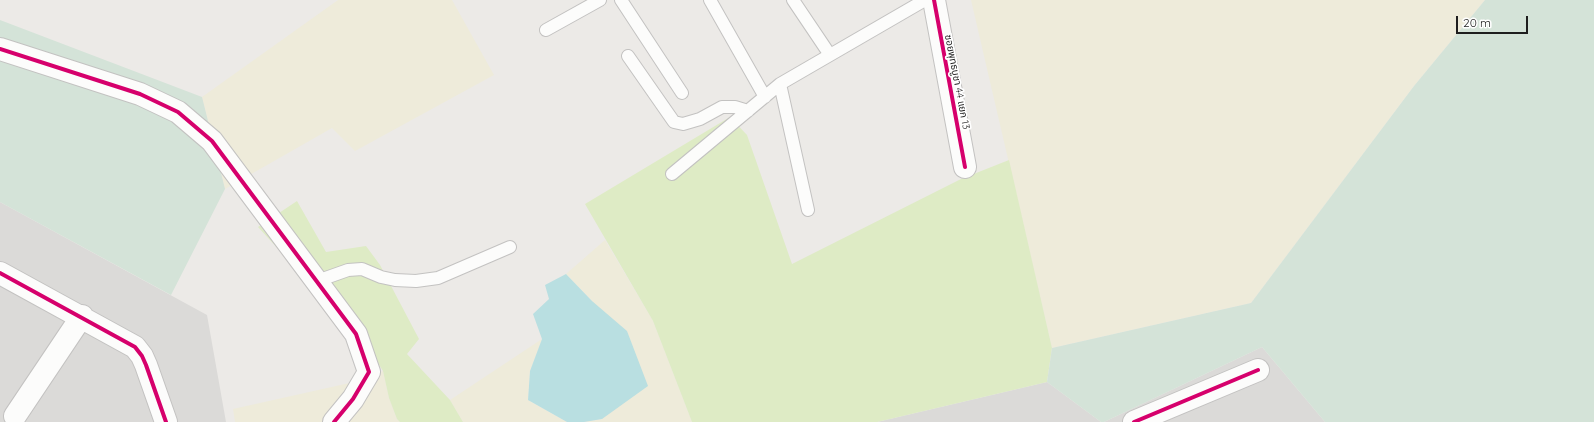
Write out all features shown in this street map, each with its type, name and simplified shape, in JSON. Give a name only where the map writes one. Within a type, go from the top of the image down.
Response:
[{"type":"street","name":"ซอยพุทธบูชา 44 แยก 13","points":[[934,0],[965,166]]},
{"type":"street","points":[[0,49],[140,94],[178,112],[212,141],[356,334],[369,372],[353,399],[334,422]]},
{"type":"street","points":[[0,273],[82,316],[135,347],[139,351],[146,365],[166,422]]},
{"type":"street","points":[[12,416],[82,316]]},
{"type":"street","points":[[1134,422],[1258,370]]},
{"type":"lane","points":[[546,30],[600,0]]},
{"type":"lane","points":[[621,0],[682,93]]},
{"type":"lane","points":[[710,0],[765,97]]},
{"type":"lane","points":[[792,0],[830,55]]},
{"type":"lane","points":[[672,174],[780,84],[925,0]]},
{"type":"lane","points":[[628,56],[674,122],[683,124],[700,119],[722,107],[735,107],[748,111]]},
{"type":"lane","points":[[780,84],[808,210]]},
{"type":"lane","points":[[317,281],[348,270],[362,269],[395,280],[416,281],[438,278],[510,247]]},
{"type":"shaded area","points":[[338,0],[452,0],[494,75],[355,151],[332,128],[225,189],[202,97]]},
{"type":"shaded area","points":[[971,0],[1485,0],[1414,86],[1251,303],[1052,348]]},
{"type":"shaded area","points":[[1485,0],[1594,0],[1594,422],[1325,422],[1262,347],[1104,422],[1101,422],[1047,382],[1052,348],[1251,303],[1414,86]]},
{"type":"shaded area","points":[[0,20],[202,97],[225,189],[171,295],[0,202]]},
{"type":"shaded area","points":[[0,202],[207,315],[226,422],[0,422]]},
{"type":"shaded area","points":[[605,240],[653,321],[692,422],[584,422],[602,419],[592,301],[566,274]]},
{"type":"shaded area","points":[[542,339],[530,371],[528,400],[567,422],[463,422],[450,400]]},
{"type":"shaded area","points":[[1262,347],[1325,422],[1104,422]]},
{"type":"shaded area","points":[[383,371],[389,398],[397,419],[400,422],[235,422],[233,409],[354,382]]},
{"type":"shaded area","points":[[1047,382],[1101,422],[877,422]]},
{"type":"green space","points":[[730,117],[747,135],[792,264],[961,179],[1009,160],[1052,348],[1047,382],[877,422],[692,422],[653,321],[585,204]]},
{"type":"green space","points":[[297,201],[326,252],[366,246],[380,265],[419,339],[407,354],[450,400],[463,422],[400,422],[397,419],[389,398],[383,371],[367,346],[258,227]]},
{"type":"water","points":[[566,274],[592,301],[627,331],[648,386],[602,419],[584,422],[567,422],[528,400],[530,371],[542,339],[533,314],[549,299],[545,285]]},
{"type":"cycle path","points":[[934,0],[965,167]]},
{"type":"cycle path","points":[[0,49],[140,94],[178,112],[212,141],[356,334],[369,372],[353,399],[334,422]]},
{"type":"cycle path","points":[[0,273],[135,347],[142,356],[146,365],[166,422]]},
{"type":"cycle path","points":[[1134,422],[1258,370]]}]
